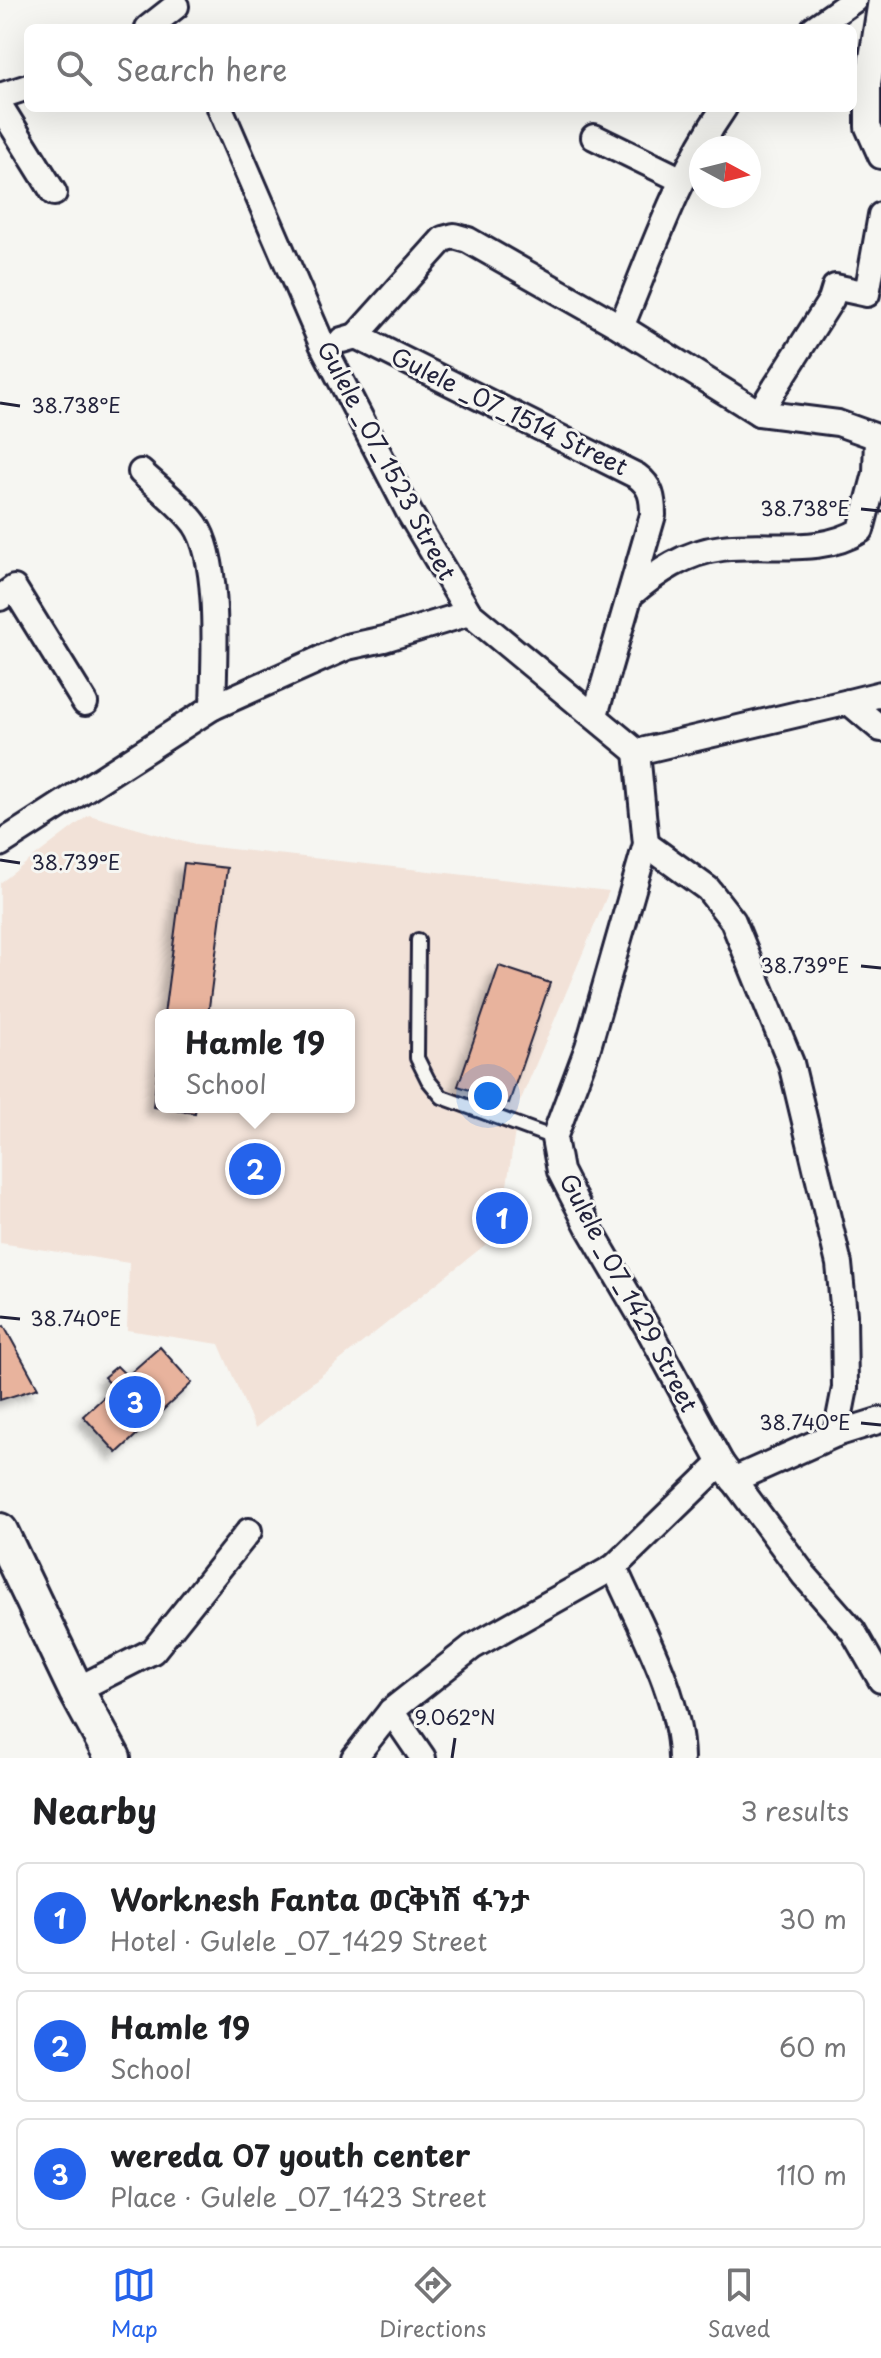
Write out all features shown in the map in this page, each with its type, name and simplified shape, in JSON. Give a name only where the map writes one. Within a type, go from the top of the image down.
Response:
[{"type":"main road","points":[[0,1531],[76,1690],[113,1758]]},
{"type":"street","points":[[820,24],[854,0]]},
{"type":"street","points":[[881,0],[868,84],[868,127],[881,156]]},
{"type":"street","points":[[155,24],[178,11]]},
{"type":"street","points":[[0,96],[24,88]]},
{"type":"street","points":[[0,106],[54,193]]},
{"type":"street","name":"Gulele _07_1523 Street","points":[[222,112],[322,344],[409,512],[469,613],[637,752]]},
{"type":"street","points":[[621,327],[682,180],[705,135],[721,112]]},
{"type":"street","points":[[594,137],[682,180]]},
{"type":"street","points":[[759,413],[831,300],[835,287],[867,294],[881,215]]},
{"type":"street","points":[[322,344],[356,336],[443,239],[454,236],[468,240],[621,327],[759,413],[838,423],[877,437],[876,473],[861,530],[848,538],[818,546],[721,548],[687,557],[653,576],[630,595]]},
{"type":"street","name":"Gulele _07_1514 Street","points":[[356,336],[645,482],[652,494],[653,515],[595,715]]},
{"type":"street","points":[[141,472],[194,524],[207,548],[214,642],[213,707]]},
{"type":"street","points":[[0,598],[14,588],[85,703]]},
{"type":"street","points":[[0,844],[213,707],[347,647],[469,613]]},
{"type":"street","points":[[554,1138],[588,1047],[646,844],[637,752],[881,694]]},
{"type":"street","points":[[849,702],[881,729]]},
{"type":"street","points":[[646,844],[708,889],[733,921],[791,1063],[839,1264],[844,1315],[845,1388],[836,1434]]},
{"type":"street","name":"Gulele _07_1429 Street","points":[[554,1138],[560,1171],[581,1214],[727,1472],[804,1575],[853,1631],[881,1680]]},
{"type":"street","points":[[354,1758],[391,1711],[472,1647],[614,1567],[727,1472],[881,1420]]},
{"type":"street","points":[[76,1690],[153,1651],[249,1531]]},
{"type":"street","points":[[614,1567],[665,1683],[680,1737],[681,1758]]},
{"type":"street","points":[[391,1711],[423,1758]]},
{"type":"lane","points":[[418,940],[417,1058],[428,1080],[442,1097],[554,1138]]},
{"type":"shaded area","points":[[89,815],[195,845],[609,891],[519,1104],[500,1233],[255,1428],[219,1344],[127,1330],[129,1263],[0,1243],[0,883]]},
{"type":"building","points":[[184,863],[227,868],[209,1009],[165,1009]]},
{"type":"building","points":[[499,966],[550,983],[509,1103],[458,1086]]},
{"type":"building","points":[[4,1326],[38,1388],[0,1400],[0,1328]]},
{"type":"building","points":[[160,1347],[192,1383],[117,1453],[83,1416],[114,1388],[104,1377],[117,1366],[127,1376]]},
{"type":"place","name":"Hamle 19","points":[[255,1169]]},
{"type":"place","name":"Worknesh Fanta ወርቅነሽ ፋንታ","points":[[502,1218]]},
{"type":"place","name":"wereda 07 youth center","points":[[135,1402]]}]
